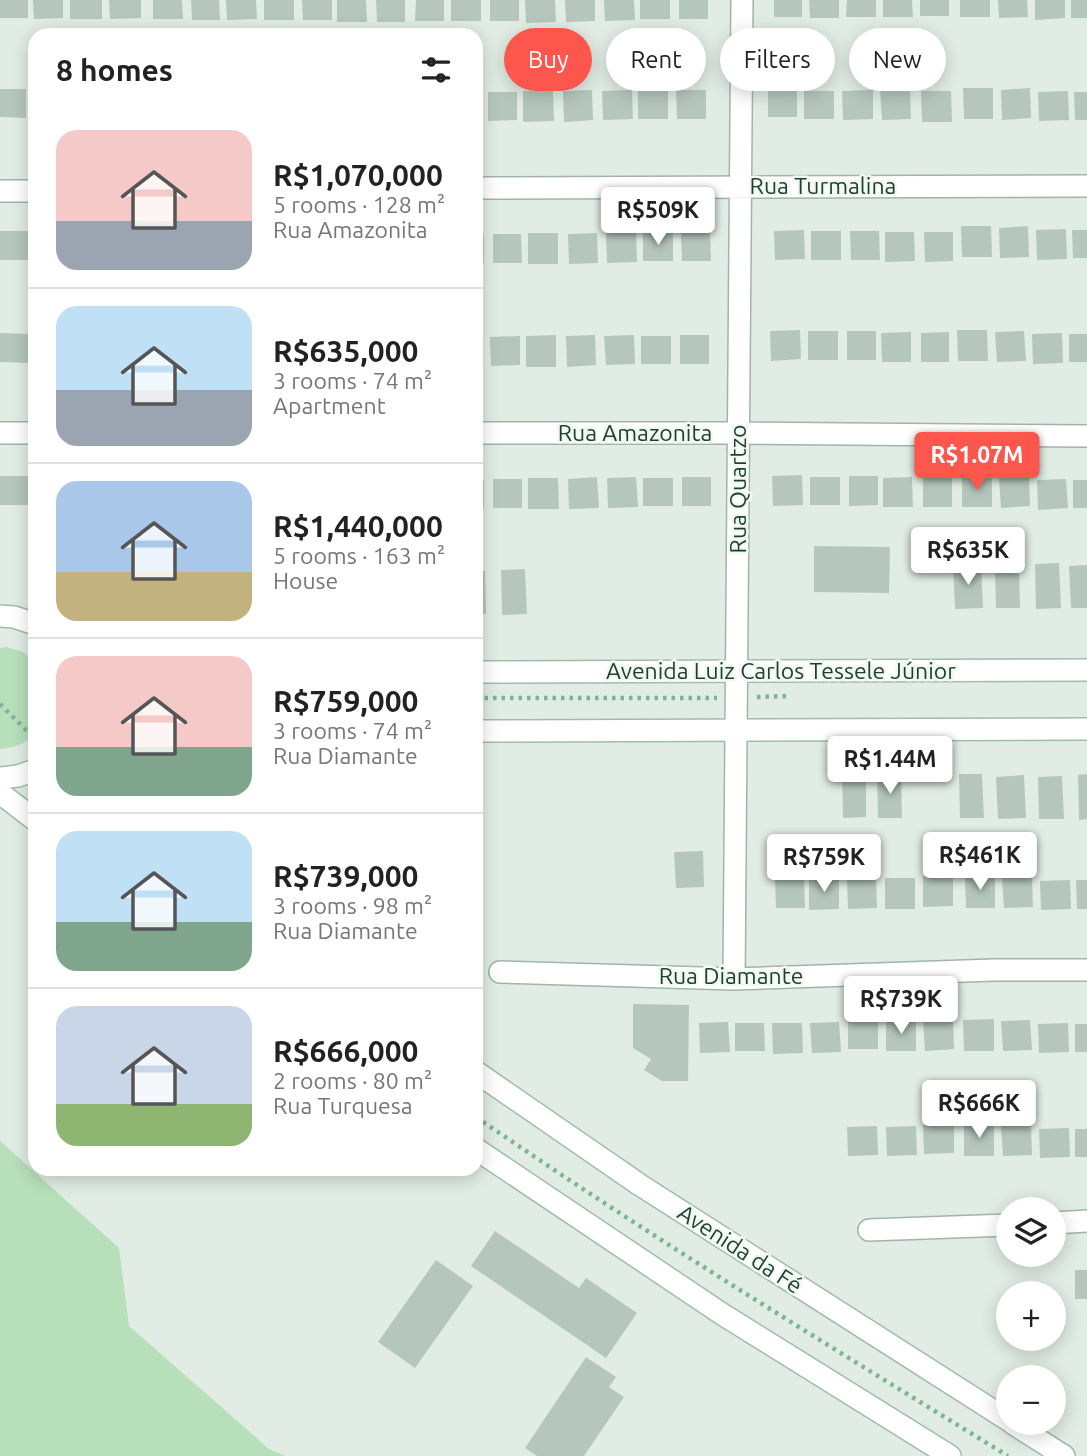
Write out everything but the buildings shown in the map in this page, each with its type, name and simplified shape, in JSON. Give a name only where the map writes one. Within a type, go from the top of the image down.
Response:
[{"type":"street","name":"Rua Quartzo","points":[[734,979],[742,0]]},
{"type":"street","name":"Rua Turmalina","points":[[483,188],[1087,186]]},
{"type":"street","points":[[0,191],[28,191]]},
{"type":"street","points":[[0,433],[28,433]]},
{"type":"street","name":"Rua Amazonita","points":[[483,433],[1087,436]]},
{"type":"street","points":[[0,616],[28,622]]},
{"type":"street","name":"Avenida Luiz Carlos Tessele Júnior","points":[[483,672],[1087,670]]},
{"type":"street","points":[[483,731],[1087,729]]},
{"type":"street","points":[[0,778],[28,772]]},
{"type":"street","points":[[0,793],[28,815]]},
{"type":"street","name":"Rua Diamante","points":[[500,972],[734,979],[1087,970]]},
{"type":"street","name":"Avenida da Fé","points":[[483,1078],[640,1185],[996,1413]]},
{"type":"street","points":[[483,1154],[722,1314],[950,1456]]},
{"type":"street","points":[[1066,1223],[1087,1222]]},
{"type":"street","points":[[869,1230],[996,1225]]},
{"type":"street","name":"Avenida da Fé","points":[[1031,1435],[1064,1456]]},
{"type":"path","points":[[0,704],[28,733]]},
{"type":"path","points":[[483,1122],[753,1299],[1008,1456]]},
{"type":"green space","points":[[6,647],[28,656],[28,740],[0,749],[0,648]]},
{"type":"green space","points":[[0,1141],[28,1166],[28,1176],[39,1176],[119,1248],[129,1326],[269,1449],[285,1456],[0,1456]]}]
